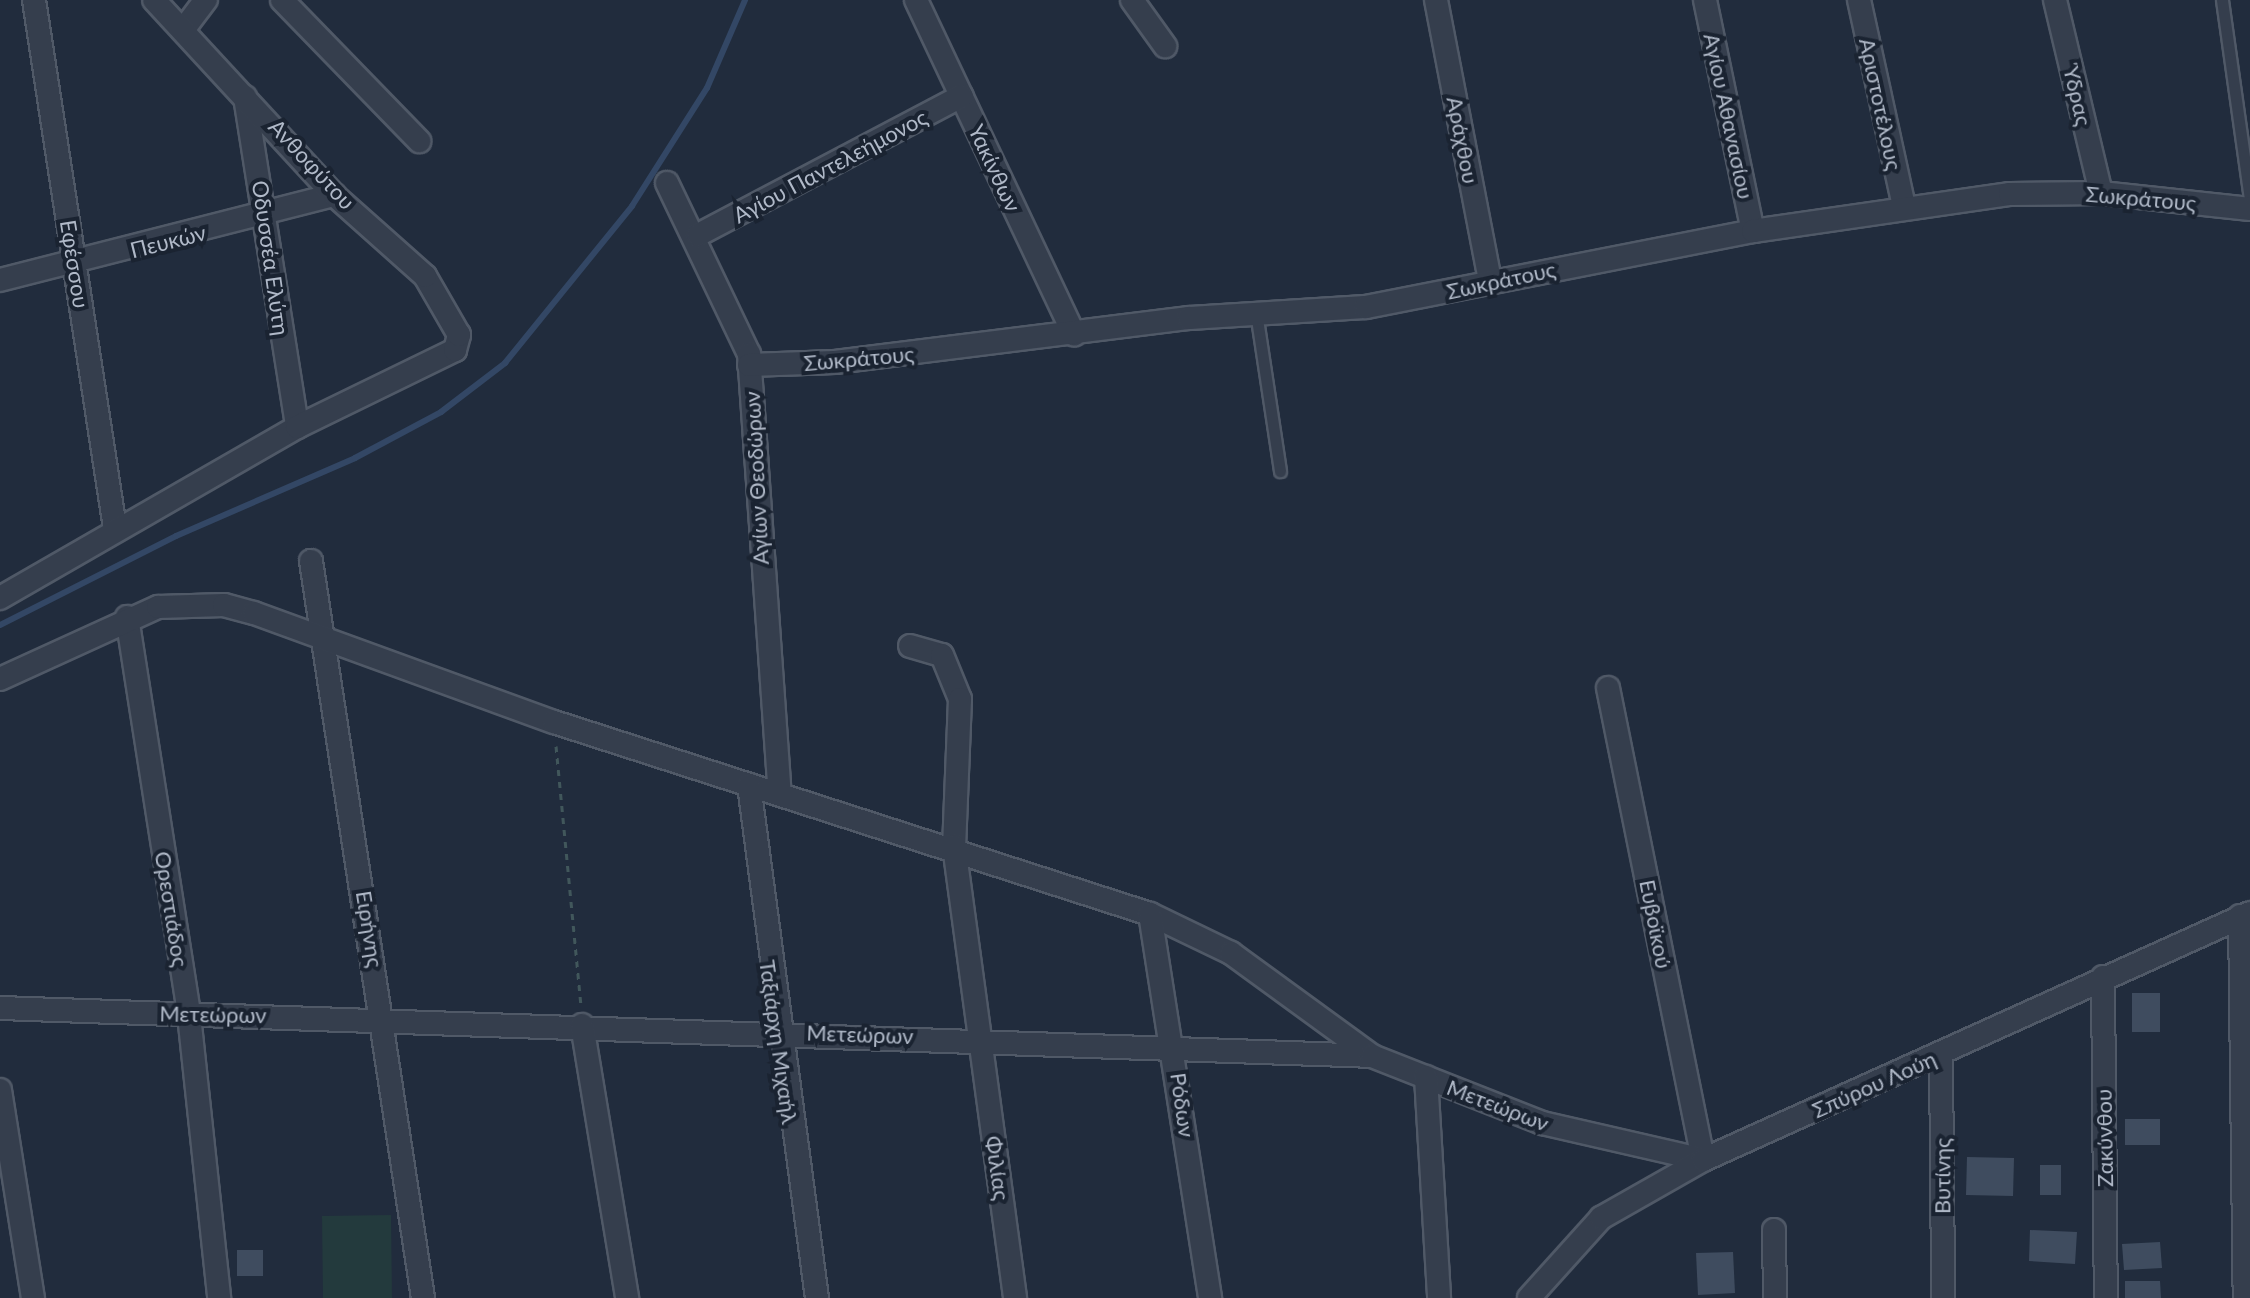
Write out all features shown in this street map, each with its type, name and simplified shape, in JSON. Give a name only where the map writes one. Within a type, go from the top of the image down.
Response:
[{"type":"street","name":"Εφέσσου","points":[[34,0],[115,528]]},
{"type":"street","name":"Ανθοφύτου","points":[[154,0],[243,91],[334,195],[425,276],[459,335],[445,357],[297,427]]},
{"type":"street","points":[[183,30],[206,0]]},
{"type":"street","points":[[282,0],[419,141]]},
{"type":"street","name":"Υακίνθων","points":[[916,0],[1074,335]]},
{"type":"street","points":[[1132,0],[1165,46]]},
{"type":"street","name":"Αράχθου","points":[[1436,0],[1490,280]]},
{"type":"street","name":"Αγίου Αθανασίου","points":[[1705,0],[1753,231]]},
{"type":"street","name":"Αριστοτέλους","points":[[1859,0],[1904,207]]},
{"type":"street","name":"Ύδρας","points":[[2055,0],[2101,193]]},
{"type":"street","name":"Οδυσσέα Ελύτη","points":[[243,91],[256,139],[262,218],[297,427]]},
{"type":"street","name":"Αγίου Παντελεήμονος","points":[[698,235],[962,96]]},
{"type":"street","name":"Αγίων Θεοδώρων","points":[[667,183],[698,235],[749,365],[780,792]]},
{"type":"street","name":"Σωκράτους","points":[[749,365],[1074,335],[1256,312],[1366,307],[1490,280],[1753,231],[1904,207],[2101,193],[2250,209]]},
{"type":"street","name":"Πευκών","points":[[0,280],[262,218],[334,195]]},
{"type":"street","points":[[0,598],[115,528],[297,427]]},
{"type":"street","name":"Ειρήνης","points":[[311,561],[384,1017],[423,1298]]},
{"type":"street","points":[[0,679],[127,617],[184,604],[224,605],[554,722],[749,785],[954,846],[1150,914],[1231,953],[1372,1056]]},
{"type":"street","name":"Ορεστιάδος","points":[[127,617],[189,1015],[219,1298]]},
{"type":"street","name":"Φιλίας","points":[[910,646],[942,655],[960,699],[954,846],[1015,1298]]},
{"type":"street","name":"Ευβοϊκού","points":[[1608,688],[1703,1160]]},
{"type":"street","name":"Ταξιάρχη Μιχαήλ","points":[[749,785],[776,1030],[817,1298]]},
{"type":"street","name":"Ρόδων","points":[[1150,914],[1175,1049],[1210,1298]]},
{"type":"street","points":[[2245,914],[2245,1298]]},
{"type":"street","name":"Σπύρου Λούη","points":[[1529,1298],[1601,1218],[1703,1160],[2245,914]]},
{"type":"street","name":"Ζακύνθου","points":[[2103,977],[2106,1298]]},
{"type":"street","name":"Μετεώρων","points":[[0,1008],[776,1030],[1372,1056],[1542,1123],[1703,1160]]},
{"type":"street","points":[[582,1025],[627,1298]]},
{"type":"street","name":"Βυτίνης","points":[[1941,1054],[1943,1298]]},
{"type":"street","points":[[1426,1077],[1439,1298]]},
{"type":"street","points":[[0,1090],[33,1298]]},
{"type":"street","points":[[1774,1230],[1775,1298]]},
{"type":"lane","points":[[2222,0],[2250,198]]},
{"type":"lane","points":[[1256,312],[1280,471]]},
{"type":"path","points":[[554,722],[582,1025]]},
{"type":"green space","points":[[391,1215],[392,1298],[323,1298],[322,1216]]},
{"type":"building","points":[[2132,993],[2160,993],[2160,1032],[2132,1032]]},
{"type":"building","points":[[2125,1119],[2160,1119],[2160,1145],[2125,1145]]},
{"type":"building","points":[[1967,1157],[2014,1158],[2013,1196],[1966,1195]]},
{"type":"building","points":[[2040,1165],[2061,1165],[2061,1195],[2040,1195]]},
{"type":"building","points":[[2030,1230],[2077,1232],[2075,1264],[2029,1261]]},
{"type":"building","points":[[2160,1242],[2162,1268],[2124,1270],[2122,1244]]},
{"type":"building","points":[[237,1250],[263,1250],[263,1276],[237,1276]]},
{"type":"building","points":[[1733,1252],[1735,1293],[1698,1295],[1696,1253]]},
{"type":"building","points":[[2125,1281],[2160,1281],[2161,1298],[2125,1298]]},
{"type":"waterway","points":[[0,625],[176,536],[355,458],[441,412],[505,363],[632,206],[707,88],[745,0]]}]
